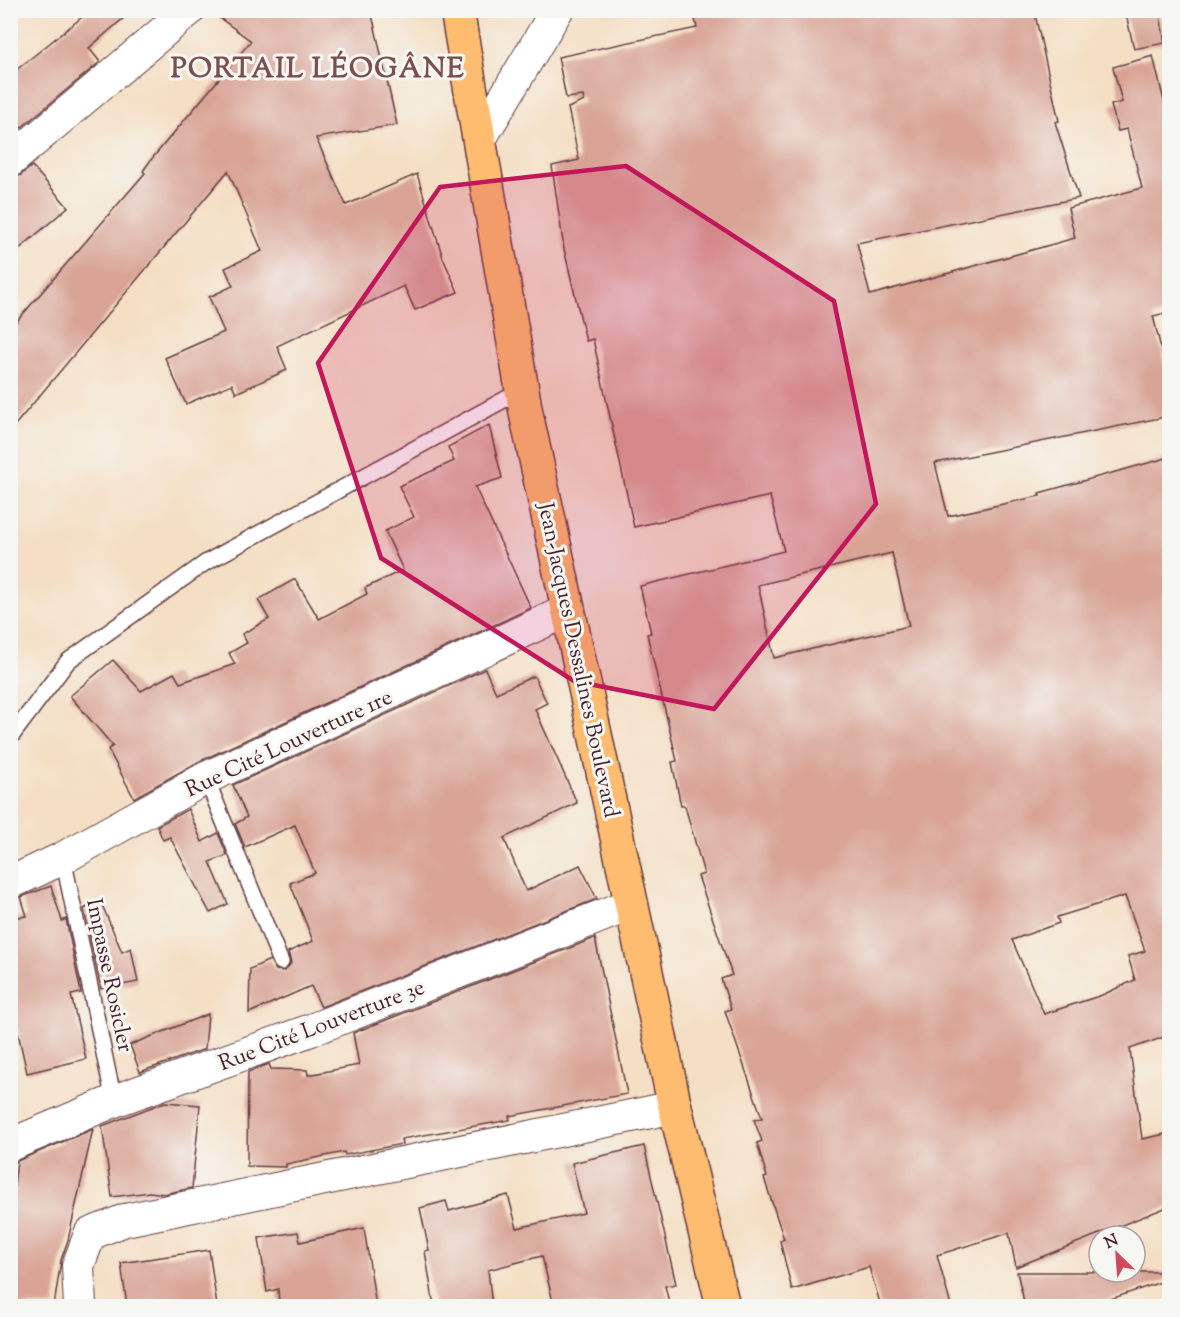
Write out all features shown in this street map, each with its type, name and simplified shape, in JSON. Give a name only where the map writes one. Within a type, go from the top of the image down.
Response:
[{"type":"main road","name":"Jean-Jacques Dessalines Boulevard","points":[[457,10],[522,390],[675,1107],[723,1306]]},
{"type":"street","points":[[10,161],[189,10]]},
{"type":"street","points":[[480,140],[557,10]]},
{"type":"street","name":"Rue Cité Louverture 1re","points":[[10,882],[63,858],[206,778],[569,610]]},
{"type":"street","name":"Rue Cité Louverture 3e","points":[[10,1145],[114,1101],[311,1030],[632,904]]},
{"type":"street","points":[[80,1306],[78,1266],[90,1234],[125,1220],[675,1107]]},
{"type":"lane","points":[[10,738],[68,661],[205,563],[522,390]]},
{"type":"lane","points":[[206,778],[280,962]]},
{"type":"lane","name":"Impasse Rosicler","points":[[63,858],[114,1101]]},
{"type":"highlighted area","points":[[626,166],[834,301],[876,504],[714,709],[574,681],[381,558],[318,363],[440,187]]},
{"type":"building","points":[[91,10],[133,10],[89,48],[100,62],[10,137],[10,75]]},
{"type":"building","points":[[209,10],[371,10],[397,125],[316,138],[346,205],[417,174],[443,258],[458,292],[415,310],[404,286],[277,346],[287,370],[236,393],[232,384],[186,404],[165,358],[224,332],[209,297],[233,286],[225,268],[262,251],[228,171],[10,431],[10,329],[145,173],[143,171],[150,161],[251,41]]},
{"type":"building","points":[[693,10],[1034,10],[1059,121],[1055,122],[1079,198],[857,243],[870,295],[1075,238],[1068,208],[1142,188],[1127,129],[1118,131],[1111,105],[1122,102],[1113,67],[1153,56],[1165,105],[1170,104],[1170,312],[1153,316],[1170,385],[1170,416],[935,463],[948,516],[1040,496],[1039,493],[1170,457],[1170,1035],[1130,1049],[1142,1139],[1170,1133],[1170,1206],[1125,1224],[1087,1224],[1087,1239],[1016,1267],[1009,1233],[937,1255],[951,1306],[881,1306],[869,1267],[792,1290],[780,1241],[784,1239],[764,1178],[767,1177],[757,1143],[762,1141],[754,1120],[762,1118],[725,1011],[731,1009],[721,979],[732,975],[698,876],[704,874],[685,806],[681,806],[672,762],[677,761],[647,634],[651,633],[640,586],[784,551],[770,496],[634,527],[593,339],[586,341],[564,249],[552,166],[579,160],[568,108],[584,101],[583,96],[566,98],[558,57],[697,28]],"holes":[[[892,553],[909,626],[774,658],[758,585]],[[1125,896],[1145,951],[1128,956],[1135,980],[1102,995],[1044,1014],[1012,940],[1059,923],[1057,917]]]},
{"type":"building","points":[[1125,10],[1159,10],[1165,43],[1134,49]]},
{"type":"building","points":[[32,166],[68,207],[10,257],[10,179],[21,175]]},
{"type":"building","points":[[489,425],[502,478],[475,487],[531,608],[198,762],[134,798],[108,749],[113,746],[70,696],[113,660],[141,691],[174,673],[180,683],[235,664],[229,653],[247,643],[242,634],[269,619],[258,600],[295,579],[319,619],[367,594],[365,588],[403,570],[385,531],[414,517],[399,486],[454,461],[448,447]]},
{"type":"building","points":[[485,669],[496,693],[534,676],[547,703],[535,709],[577,803],[504,838],[526,891],[580,865],[597,899],[321,1007],[311,986],[249,1013],[250,969],[270,960],[276,970],[285,971],[291,963],[288,952],[313,941],[290,883],[315,873],[295,825],[245,847],[235,824],[247,817],[233,785]]},
{"type":"building","points":[[188,809],[202,842],[218,833],[227,855],[210,862],[228,904],[210,913],[170,837],[163,840],[157,826]]},
{"type":"building","points":[[51,886],[62,921],[66,919],[81,993],[71,995],[86,1059],[27,1073],[17,1028],[10,1030],[10,918],[27,916],[21,897]]},
{"type":"building","points":[[100,900],[122,952],[131,948],[138,982],[101,989],[84,909]]},
{"type":"building","points":[[595,938],[627,1094],[509,1116],[510,1120],[401,1139],[402,1144],[345,1155],[344,1152],[286,1164],[286,1167],[247,1166],[248,1072],[269,1064],[271,1069],[307,1070],[308,1075],[359,1065],[353,1033]]},
{"type":"building","points":[[208,1014],[205,1049],[140,1072],[130,1045]]},
{"type":"building","points":[[165,1102],[200,1105],[192,1188],[164,1194],[150,1192],[112,1197],[102,1126]]},
{"type":"building","points":[[93,1129],[68,1240],[61,1260],[54,1306],[10,1306],[10,1219],[17,1161]]},
{"type":"building","points":[[644,1146],[676,1284],[665,1286],[670,1306],[554,1306],[542,1256],[488,1270],[492,1306],[434,1306],[425,1251],[429,1250],[420,1208],[446,1201],[449,1211],[508,1195],[517,1228],[584,1213],[572,1163]]},
{"type":"building","points":[[364,1228],[376,1306],[279,1306],[278,1289],[267,1292],[259,1238],[298,1232],[300,1242]]},
{"type":"building","points":[[209,1250],[217,1306],[127,1306],[121,1263]]},
{"type":"building","points":[[1017,1272],[1087,1272],[1087,1284],[1147,1284],[1147,1272],[1170,1272],[1170,1279],[1090,1306],[1025,1306]]},
{"type":"district","name":"PORTAIL LÉOGÂNE","points":[[318,67]]}]
